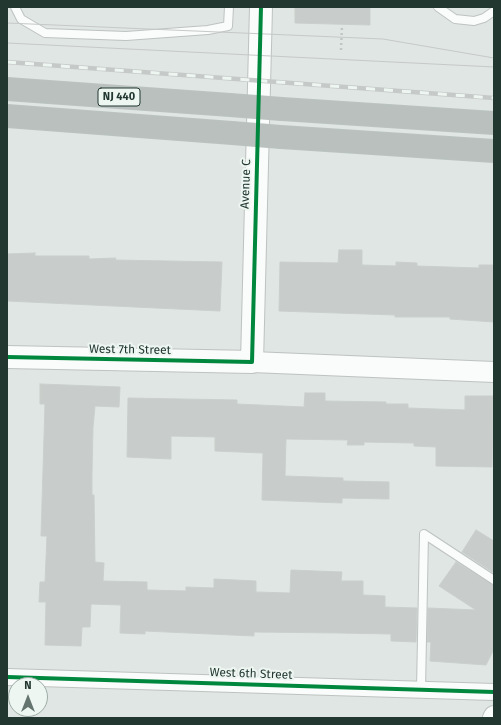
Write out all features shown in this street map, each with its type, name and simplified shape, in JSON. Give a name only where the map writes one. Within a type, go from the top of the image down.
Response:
[{"type":"highway","name":"NJ 440","points":[[7,89],[494,123]]},
{"type":"highway","name":"NJ 440","points":[[7,116],[281,137],[494,151]]},
{"type":"highway","points":[[7,126],[84,122]]},
{"type":"main road","name":"Avenue C","points":[[252,362],[261,7]]},
{"type":"main road","name":"West 7th Street","points":[[7,357],[252,362]]},
{"type":"street","name":"West 7th Street","points":[[252,362],[494,372]]},
{"type":"street","name":"West 6th Street","points":[[7,677],[494,692]]},
{"type":"lane","points":[[15,7],[22,19],[45,33],[126,36],[208,30],[228,26],[229,7]]},
{"type":"lane","points":[[438,7],[455,19],[474,21],[484,18],[494,11]]},
{"type":"lane","points":[[421,689],[424,534],[494,580]]},
{"type":"path","points":[[341,50],[342,25]]},
{"type":"building","points":[[295,7],[370,7],[370,25],[295,23]]},
{"type":"building","points":[[339,250],[362,250],[362,265],[396,266],[396,262],[417,263],[417,266],[479,268],[479,265],[494,265],[494,322],[450,319],[450,317],[395,317],[395,315],[279,311],[280,262],[338,263]]},
{"type":"building","points":[[35,253],[35,256],[89,256],[89,259],[116,258],[115,260],[222,262],[220,311],[7,301],[7,254]]},
{"type":"building","points":[[40,384],[120,387],[119,407],[95,406],[93,427],[92,495],[94,495],[95,562],[104,563],[103,581],[147,582],[147,590],[186,591],[186,587],[214,588],[214,579],[256,581],[256,592],[290,593],[291,570],[342,572],[341,581],[363,581],[363,595],[385,596],[385,607],[417,608],[416,642],[391,641],[391,634],[254,632],[254,636],[145,631],[145,634],[120,633],[121,605],[91,604],[90,627],[82,627],[81,646],[45,645],[46,602],[39,602],[40,582],[45,582],[47,536],[41,536],[45,404],[40,404]]},
{"type":"building","points":[[305,393],[325,393],[325,401],[386,402],[386,404],[408,404],[408,408],[465,410],[465,396],[493,396],[492,467],[436,466],[436,447],[414,446],[414,443],[364,442],[364,445],[347,445],[348,440],[286,439],[285,476],[343,478],[343,481],[389,482],[389,499],[342,498],[342,503],[262,500],[263,453],[215,451],[215,437],[171,436],[171,459],[127,457],[128,398],[237,400],[237,404],[304,407]]},
{"type":"building","points":[[476,530],[494,541],[494,573],[462,552]]},
{"type":"building","points":[[456,562],[494,585],[494,649],[486,665],[430,661],[431,642],[427,642],[428,608],[476,610],[439,586]]},
{"type":"tram line","points":[[7,23],[383,39],[494,58]]},
{"type":"tram line","points":[[7,43],[494,67]]},
{"type":"railway","points":[[7,62],[494,98]]},
{"type":"cycle path","points":[[7,357],[252,362],[261,7]]},
{"type":"cycle path","points":[[7,677],[494,692]]}]
